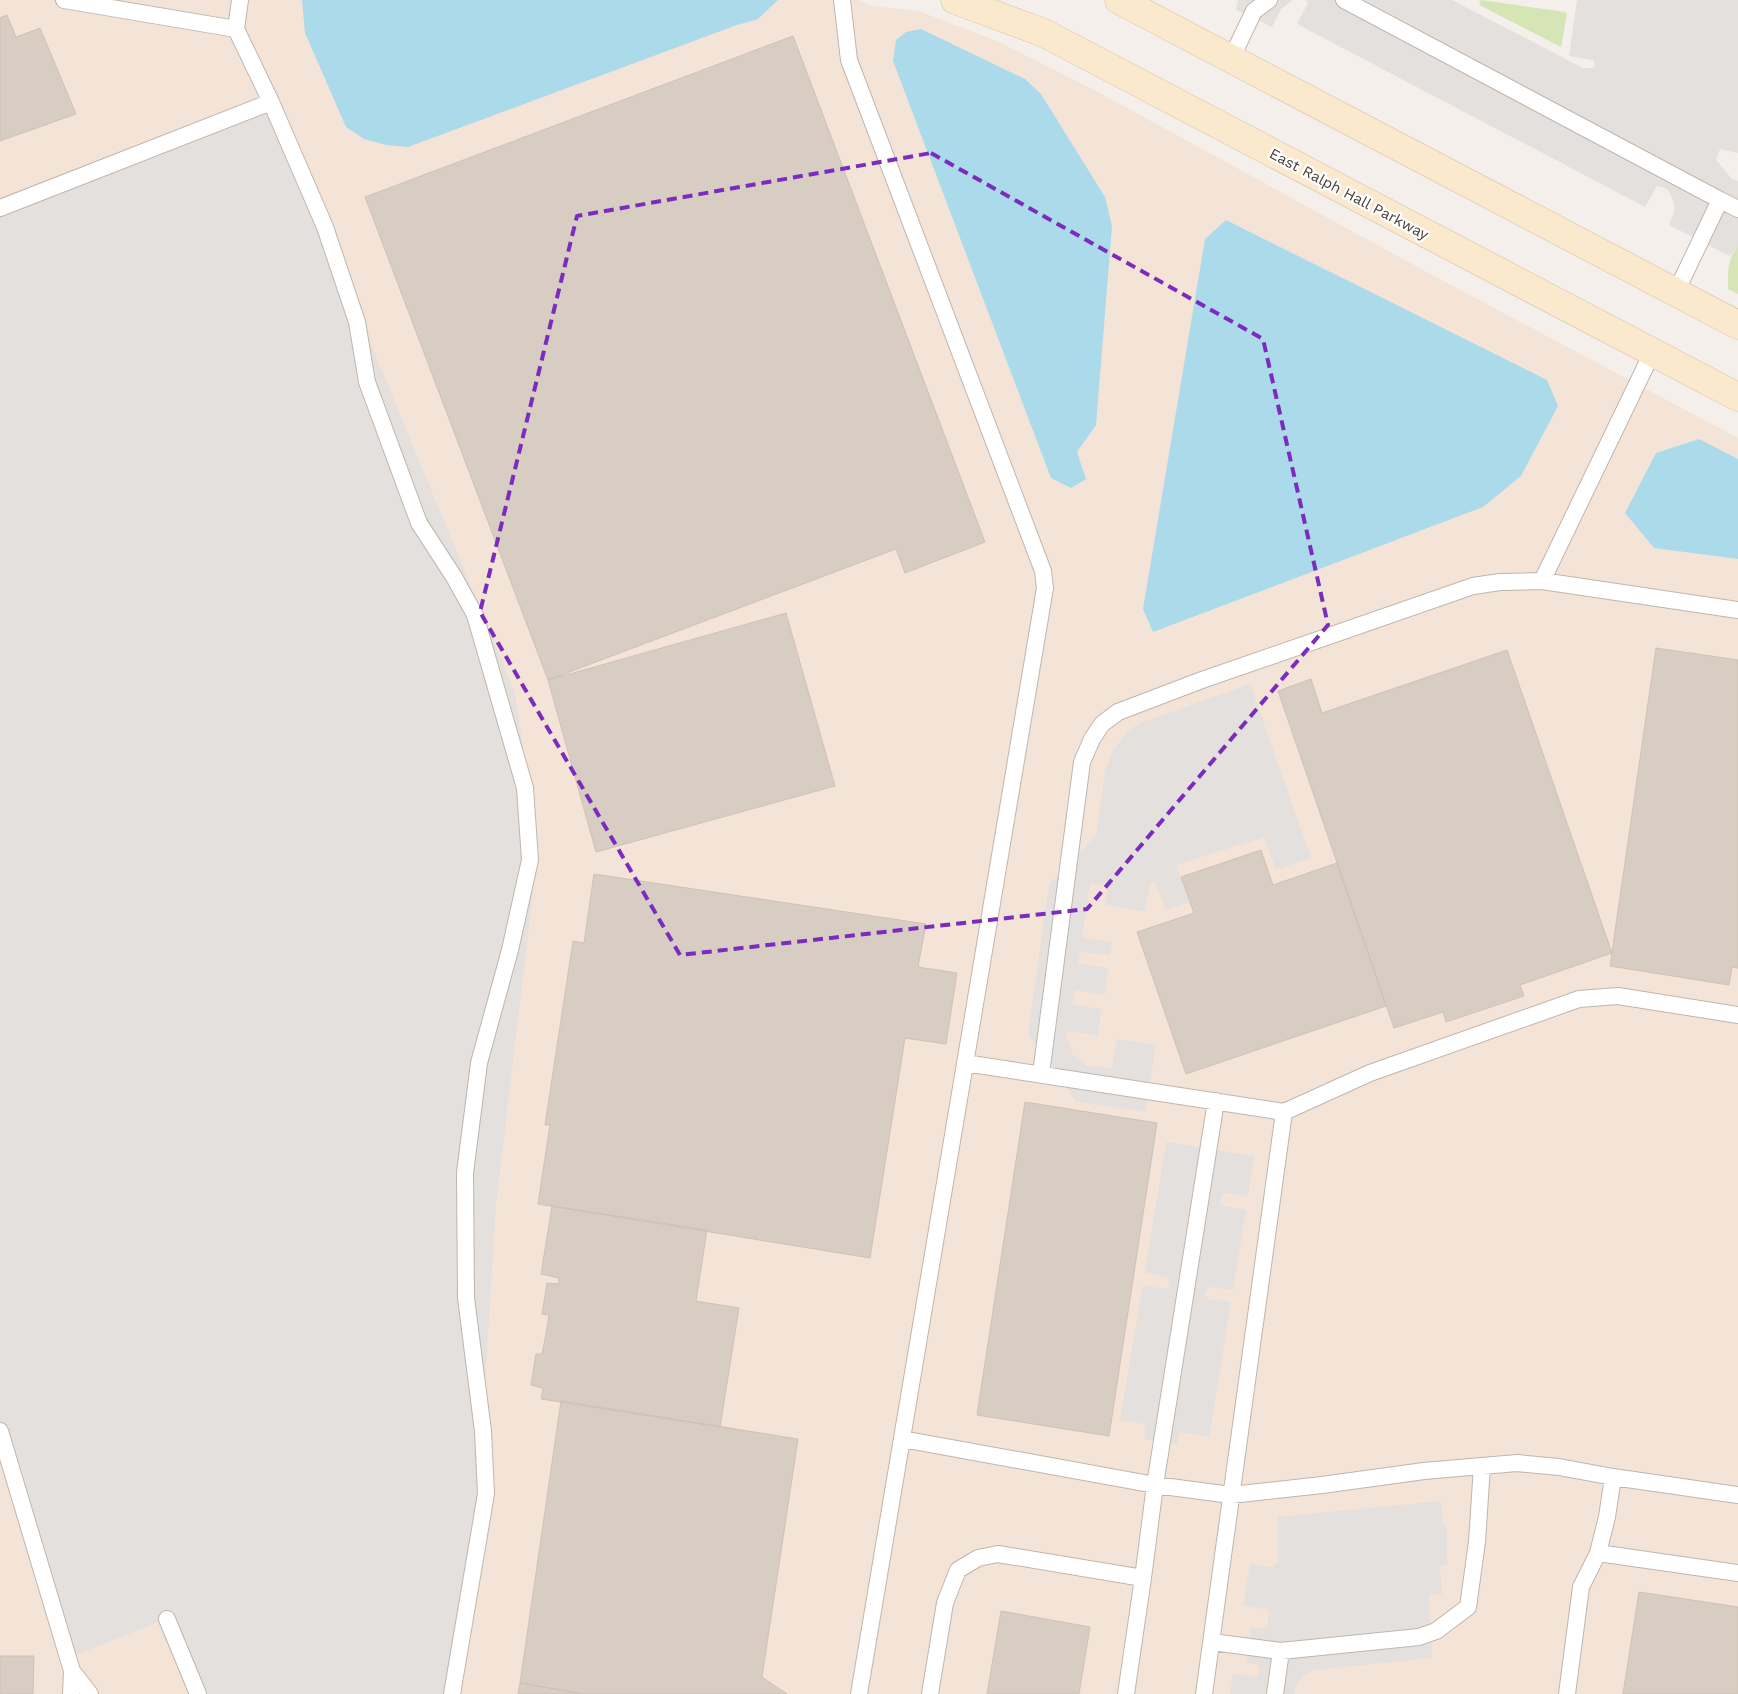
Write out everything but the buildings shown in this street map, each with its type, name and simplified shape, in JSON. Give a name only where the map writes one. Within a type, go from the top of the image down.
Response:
[{"type":"main road","name":"East Ralph Hall Parkway","points":[[955,0],[1044,33],[1738,397]]},
{"type":"main road","points":[[1118,0],[1738,324]]},
{"type":"lane","points":[[64,0],[236,29]]},
{"type":"lane","points":[[240,0],[236,29],[271,102],[328,235],[358,322],[367,382],[419,523],[454,577],[475,615],[525,788],[530,860],[510,950],[479,1063],[465,1173],[466,1298],[483,1431],[486,1494],[452,1694]]},
{"type":"lane","points":[[842,0],[849,60],[1043,571],[1045,588],[859,1694]]},
{"type":"lane","points":[[1231,59],[1254,10],[1269,0]]},
{"type":"lane","points":[[1344,0],[1738,209]]},
{"type":"lane","points":[[0,208],[271,102]]},
{"type":"lane","points":[[1676,292],[1720,200]]},
{"type":"lane","points":[[1542,581],[1652,353]]},
{"type":"lane","points":[[1041,1074],[1082,762],[1092,739],[1102,724],[1118,712],[1202,680],[1473,586],[1500,582],[1542,581],[1738,610]]},
{"type":"lane","points":[[965,1063],[1284,1112],[1370,1073],[1579,999],[1618,996],[1738,1015]]},
{"type":"lane","points":[[1126,1694],[1144,1578],[1155,1484],[1216,1101]]},
{"type":"lane","points":[[1204,1694],[1284,1112]]},
{"type":"lane","points":[[0,1431],[72,1671],[71,1694]]},
{"type":"lane","points":[[902,1439],[1155,1484],[1231,1495],[1424,1471],[1517,1463],[1559,1467],[1613,1477],[1738,1495]]},
{"type":"lane","points":[[1212,1642],[1281,1651],[1419,1637],[1436,1631],[1468,1607],[1478,1542],[1482,1466]]},
{"type":"lane","points":[[1567,1694],[1581,1587],[1598,1553],[1607,1517],[1613,1477]]},
{"type":"lane","points":[[1598,1553],[1738,1572]]},
{"type":"lane","points":[[930,1694],[945,1602],[958,1570],[978,1558],[998,1554],[1144,1578]]},
{"type":"lane","points":[[167,1619],[198,1694]]},
{"type":"lane","points":[[1275,1694],[1281,1651]]},
{"type":"lane","points":[[72,1671],[90,1694]]},
{"type":"highlighted area","points":[[931,153],[1263,339],[1328,625],[1087,909],[680,955],[480,612],[577,216]]},
{"type":"shaded area","points":[[0,0],[858,0],[872,6],[919,11],[999,42],[1098,92],[1425,271],[1738,438],[1738,1694],[0,1694]]},
{"type":"shaded area","points":[[1238,0],[1293,0],[1281,9],[1272,27],[1236,10]]},
{"type":"shaded area","points":[[1306,0],[1452,0],[1583,68],[1593,68],[1595,65],[1593,60],[1569,56],[1577,0],[1738,0],[1738,153],[1720,149],[1716,160],[1732,179],[1738,181],[1738,246],[1730,256],[1669,225],[1674,212],[1674,204],[1668,190],[1657,186],[1645,207],[1297,24],[1308,3]]},
{"type":"shaded area","points":[[271,102],[515,693],[538,851],[496,1204],[474,1560],[452,1694],[198,1694],[166,1619],[68,1658],[0,1431],[0,204]]},
{"type":"shaded area","points":[[1250,684],[1311,858],[1276,870],[1264,837],[1176,865],[1189,902],[1166,910],[1155,882],[1150,884],[1145,911],[1105,905],[1108,885],[1090,884],[1082,938],[1112,942],[1110,955],[1080,952],[1078,963],[1108,968],[1105,995],[1075,990],[1072,1004],[1101,1009],[1098,1036],[1069,1031],[1066,1036],[1073,1055],[1086,1065],[1112,1069],[1117,1039],[1156,1045],[1145,1112],[1076,1101],[1028,1034],[1049,885],[1096,836],[1105,771],[1112,752],[1128,731],[1140,723]]},
{"type":"shaded area","points":[[1166,1142],[1254,1156],[1248,1196],[1225,1193],[1222,1195],[1220,1203],[1224,1206],[1246,1210],[1233,1290],[1210,1287],[1205,1295],[1208,1299],[1231,1302],[1209,1437],[1182,1432],[1179,1434],[1177,1444],[1145,1439],[1146,1427],[1144,1424],[1120,1420],[1143,1285],[1165,1289],[1169,1287],[1170,1280],[1167,1277],[1145,1273]]},
{"type":"shaded area","points":[[1441,1501],[1443,1523],[1447,1528],[1447,1564],[1440,1567],[1442,1594],[1429,1595],[1432,1658],[1314,1670],[1303,1676],[1295,1688],[1294,1694],[1230,1694],[1233,1674],[1256,1677],[1259,1675],[1260,1669],[1257,1664],[1247,1663],[1251,1627],[1262,1629],[1268,1624],[1269,1612],[1267,1609],[1243,1606],[1250,1564],[1272,1567],[1278,1563],[1278,1517]]},
{"type":"green space","points":[[1481,0],[1565,12],[1567,14],[1561,47],[1481,6],[1479,2]]},
{"type":"green space","points":[[1738,246],[1738,294],[1728,289],[1728,272],[1730,261]]},
{"type":"water","points":[[302,0],[778,0],[758,19],[737,25],[408,147],[386,145],[364,139],[346,127],[305,33]]},
{"type":"water","points":[[921,29],[1025,79],[1041,94],[1105,197],[1112,226],[1096,425],[1077,452],[1086,479],[1071,488],[1051,478],[893,61],[896,40],[906,32]]},
{"type":"water","points":[[1226,220],[1547,380],[1558,406],[1521,476],[1483,507],[1153,632],[1143,609],[1205,239]]},
{"type":"water","points":[[1699,439],[1738,459],[1738,559],[1654,548],[1625,513],[1656,453]]}]
